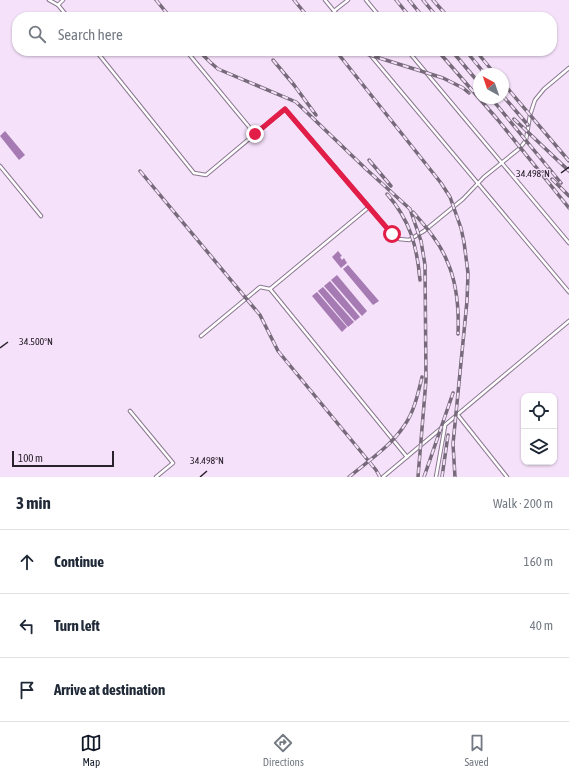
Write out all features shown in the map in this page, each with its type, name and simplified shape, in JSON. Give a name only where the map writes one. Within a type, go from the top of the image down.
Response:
[{"type":"lane","points":[[48,0],[58,5],[64,12]]},
{"type":"lane","points":[[58,5],[64,0]]},
{"type":"lane","points":[[325,0],[334,11],[348,0]]},
{"type":"lane","points":[[366,0],[376,12]]},
{"type":"lane","points":[[100,56],[194,173],[206,175],[285,109],[392,234],[399,239],[409,240],[424,231],[444,215],[484,177],[520,148],[526,140],[530,115],[535,100],[544,89],[569,68]]},
{"type":"lane","points":[[190,56],[255,134]]},
{"type":"lane","points":[[372,56],[569,292]]},
{"type":"lane","points":[[412,56],[569,243]]},
{"type":"lane","points":[[0,166],[41,216]]},
{"type":"lane","points":[[270,289],[370,207]]},
{"type":"lane","points":[[201,336],[260,287],[270,289],[407,457]]},
{"type":"lane","points":[[383,477],[569,321]]},
{"type":"lane","points":[[130,411],[173,463],[156,477]]},
{"type":"lane","points":[[457,414],[507,477]]},
{"type":"lane","points":[[436,477],[445,426]]},
{"type":"shaded area","points":[[5,131],[25,155],[19,160],[0,136]]},
{"type":"shaded area","points":[[338,251],[342,256],[340,257],[342,260],[344,258],[347,263],[341,268],[332,257]]},
{"type":"shaded area","points":[[348,265],[379,301],[373,305],[343,269]]},
{"type":"shaded area","points":[[337,275],[367,311],[362,316],[331,280]]},
{"type":"shaded area","points":[[330,281],[360,317],[355,321],[324,286]]},
{"type":"shaded area","points":[[323,287],[354,322],[348,327],[318,291]]},
{"type":"shaded area","points":[[317,292],[347,327],[342,332],[312,296]]},
{"type":"railway","points":[[156,0],[166,12]]},
{"type":"railway","points":[[294,0],[304,12]]},
{"type":"railway","points":[[396,0],[406,12]]},
{"type":"railway","points":[[409,0],[419,12]]},
{"type":"railway","points":[[423,0],[433,12]]},
{"type":"railway","points":[[433,0],[444,12]]},
{"type":"railway","points":[[204,56],[218,69],[296,102],[410,209],[421,241],[425,265],[426,380],[418,477]]},
{"type":"railway","points":[[340,56],[441,183],[450,197],[461,228],[468,273],[467,301],[453,444],[455,477]]},
{"type":"railway","points":[[373,56],[443,78],[463,88],[469,93]]},
{"type":"railway","points":[[442,56],[498,120],[569,208]]},
{"type":"railway","points":[[456,56],[473,76]]},
{"type":"railway","points":[[470,56],[480,68]]},
{"type":"railway","points":[[480,56],[490,68]]},
{"type":"railway","points":[[273,60],[316,115]]},
{"type":"railway","points":[[509,90],[569,161]]},
{"type":"railway","points":[[509,103],[528,125]]},
{"type":"railway","points":[[496,104],[561,183]]},
{"type":"railway","points":[[514,119],[569,171]]},
{"type":"railway","points":[[369,160],[391,186]]},
{"type":"railway","points":[[140,171],[260,315],[278,351],[376,470],[380,477]]},
{"type":"railway","points":[[552,179],[569,196]]},
{"type":"railway","points":[[387,194],[395,204],[411,234],[417,256],[420,280]]},
{"type":"railway","points":[[413,212],[437,242],[450,269],[457,297],[458,334]]},
{"type":"railway","points":[[349,477],[386,447],[399,433],[413,409],[422,377]]},
{"type":"railway","points":[[424,477],[453,393]]},
{"type":"railway","points":[[442,477],[448,435]]},
{"type":"route","points":[[255,134],[285,109],[392,234]]}]
